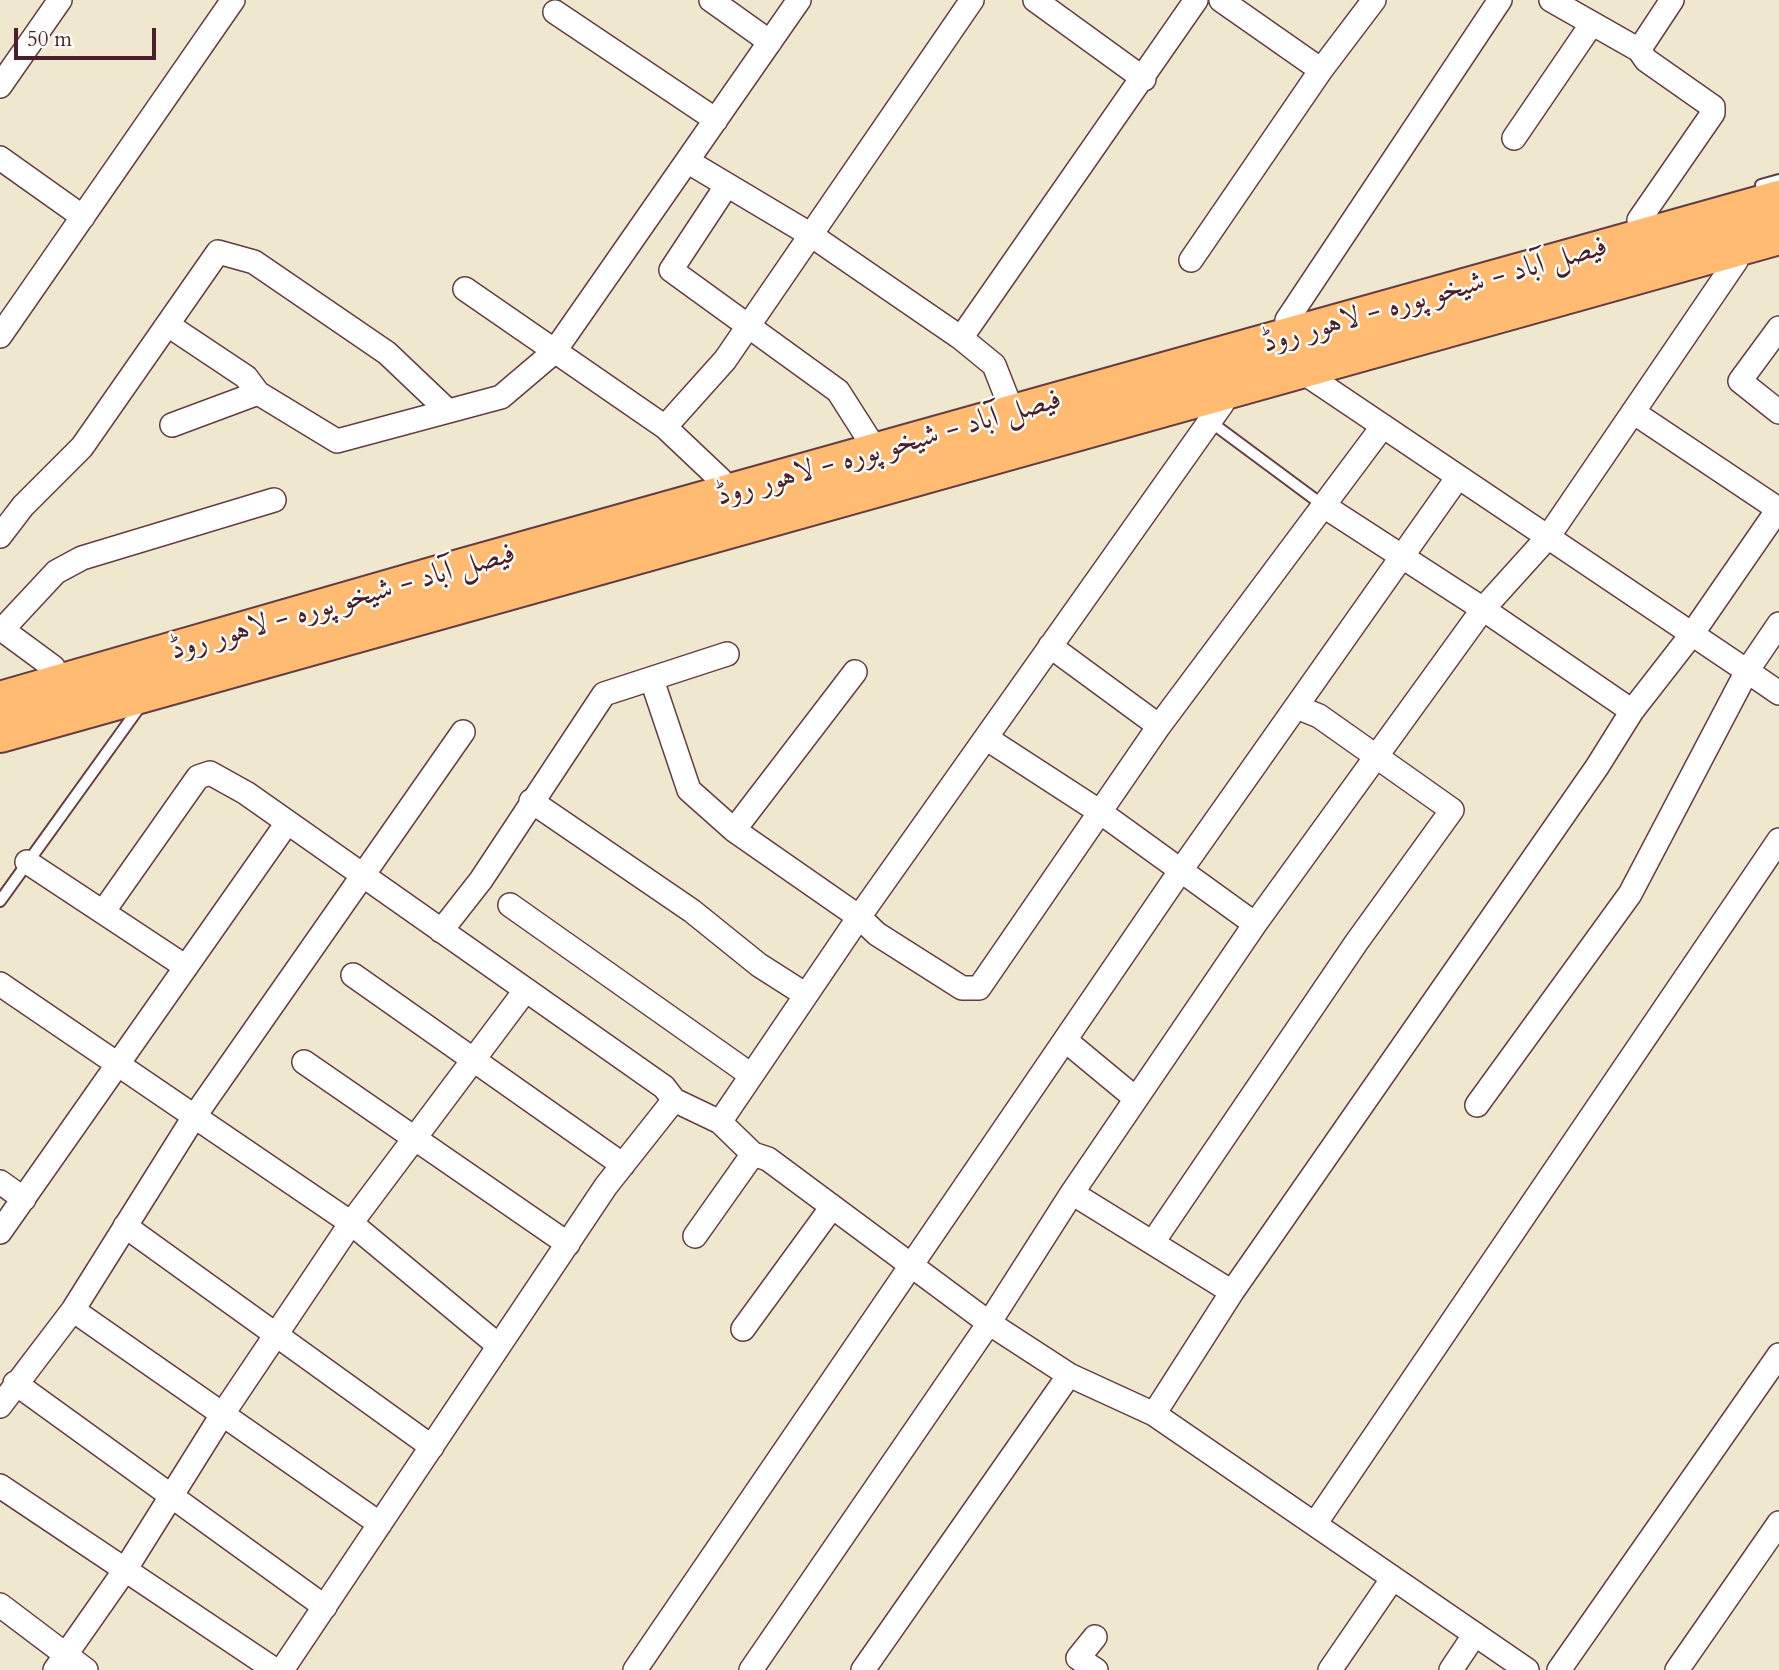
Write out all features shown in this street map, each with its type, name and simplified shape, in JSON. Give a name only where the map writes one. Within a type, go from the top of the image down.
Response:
[{"type":"highway","name":"فیصل آباد - شیخو پورہ - لاہور روڈ","points":[[0,702],[1766,194]]},
{"type":"highway","name":"فیصل آباد - شیخو پورہ - لاہور روڈ","points":[[0,733],[1779,235]]},
{"type":"street","points":[[0,86],[60,0]]},
{"type":"street","points":[[0,336],[233,0]]},
{"type":"street","points":[[711,0],[770,42]]},
{"type":"street","points":[[168,325],[246,377],[258,393],[337,441],[501,397],[554,352],[800,0]]},
{"type":"street","points":[[665,427],[725,360],[972,0]]},
{"type":"street","points":[[1035,0],[1144,79]]},
{"type":"street","points":[[961,338],[1144,79],[1196,0]]},
{"type":"street","points":[[1221,0],[1321,70]]},
{"type":"street","points":[[1191,260],[1321,70],[1374,0]]},
{"type":"street","points":[[1287,320],[1500,0]]},
{"type":"street","points":[[1551,0],[1639,50],[1646,60],[1713,107],[1713,113],[1639,220]]},
{"type":"street","points":[[1639,50],[1672,0]]},
{"type":"street","points":[[555,12],[716,120]]},
{"type":"street","points":[[1514,138],[1591,25]]},
{"type":"street","points":[[0,158],[83,216]]},
{"type":"street","points":[[687,161],[811,235],[961,338],[994,365],[1008,398]]},
{"type":"street","points":[[727,185],[671,270],[838,391],[867,438]]},
{"type":"street","points":[[0,537],[23,506],[82,447],[218,252],[254,262],[387,353],[448,411]]},
{"type":"street","points":[[751,1670],[989,1323],[1072,1193],[1255,924],[1483,609],[1548,537],[1735,261]]},
{"type":"street","points":[[466,289],[665,427],[720,479]]},
{"type":"street","points":[[1779,328],[1740,381],[1779,412]]},
{"type":"street","points":[[1313,379],[1779,692]]},
{"type":"street","points":[[172,425],[258,393]]},
{"type":"street","points":[[720,1122],[859,917],[1050,646],[1222,409]]},
{"type":"street","points":[[1154,1414],[1232,1292],[1597,767],[1632,710],[1692,634],[1779,508],[1633,412]]},
{"type":"street","points":[[652,680],[689,790],[734,830],[859,917],[877,934],[962,988],[979,988],[1159,726],[1383,426]]},
{"type":"street","points":[[635,1670],[1181,870],[1458,477]]},
{"type":"street","points":[[53,667],[1,629],[56,572],[82,558],[274,500]]},
{"type":"street","points":[[1324,506],[1632,710]]},
{"type":"street","points":[[1478,1105],[1630,894],[1746,671],[1779,624]]},
{"type":"street","points":[[1050,646],[1159,726]]},
{"type":"street","points":[[442,931],[481,880],[604,694],[727,654]]},
{"type":"street","points":[[734,830],[855,672]]},
{"type":"street","points":[[1153,1242],[1356,943],[1452,810],[1319,716],[1297,707]]},
{"type":"street","points":[[0,1406],[73,1310],[194,1116],[360,875],[463,732]]},
{"type":"street","points":[[986,738],[1100,812],[1255,924]]},
{"type":"street","points":[[103,912],[198,777],[211,773],[246,793],[664,1087],[674,1100],[720,1122],[753,1154],[768,1159],[989,1323],[1069,1375],[1154,1414],[1527,1670]]},
{"type":"street","points":[[531,801],[692,911],[759,965],[806,995]]},
{"type":"street","points":[[0,1232],[287,824]]},
{"type":"street","points":[[1315,1524],[1779,840]]},
{"type":"street","points":[[27,862],[186,967]]},
{"type":"street","points":[[510,905],[751,1075]]},
{"type":"street","points":[[353,975],[623,1165]]},
{"type":"street","points":[[0,984],[351,1223],[499,1346]]},
{"type":"street","points":[[60,1663],[125,1570],[222,1415],[351,1223],[525,991]]},
{"type":"street","points":[[1065,1040],[1136,1098]]},
{"type":"street","points":[[304,1062],[568,1244]]},
{"type":"street","points":[[282,1670],[568,1244],[623,1165],[674,1100]]},
{"type":"street","points":[[695,1236],[753,1154]]},
{"type":"street","points":[[0,1182],[24,1199]]},
{"type":"street","points":[[1072,1193],[1232,1292]]},
{"type":"street","points":[[743,1329],[832,1207]]},
{"type":"street","points":[[125,1226],[432,1447]]},
{"type":"street","points":[[73,1310],[380,1524]]},
{"type":"street","points":[[1559,1670],[1775,1369]]},
{"type":"street","points":[[863,1670],[1069,1375]]},
{"type":"street","points":[[15,1383],[325,1606]]},
{"type":"street","points":[[0,1486],[275,1670]]},
{"type":"street","points":[[1676,1670],[1779,1523]]},
{"type":"street","points":[[1330,1670],[1392,1578]]},
{"type":"street","points":[[0,1605],[60,1663],[86,1670]]},
{"type":"street","points":[[1451,1670],[1475,1634]]},
{"type":"street","points":[[1095,1637],[1079,1658],[1096,1670]]},
{"type":"lane","points":[[1766,194],[1779,180]]},
{"type":"lane","points":[[1222,409],[1324,506]]},
{"type":"lane","points":[[976,473],[989,469]]},
{"type":"lane","points":[[0,744],[949,480]]},
{"type":"lane","points":[[0,901],[141,705]]}]
